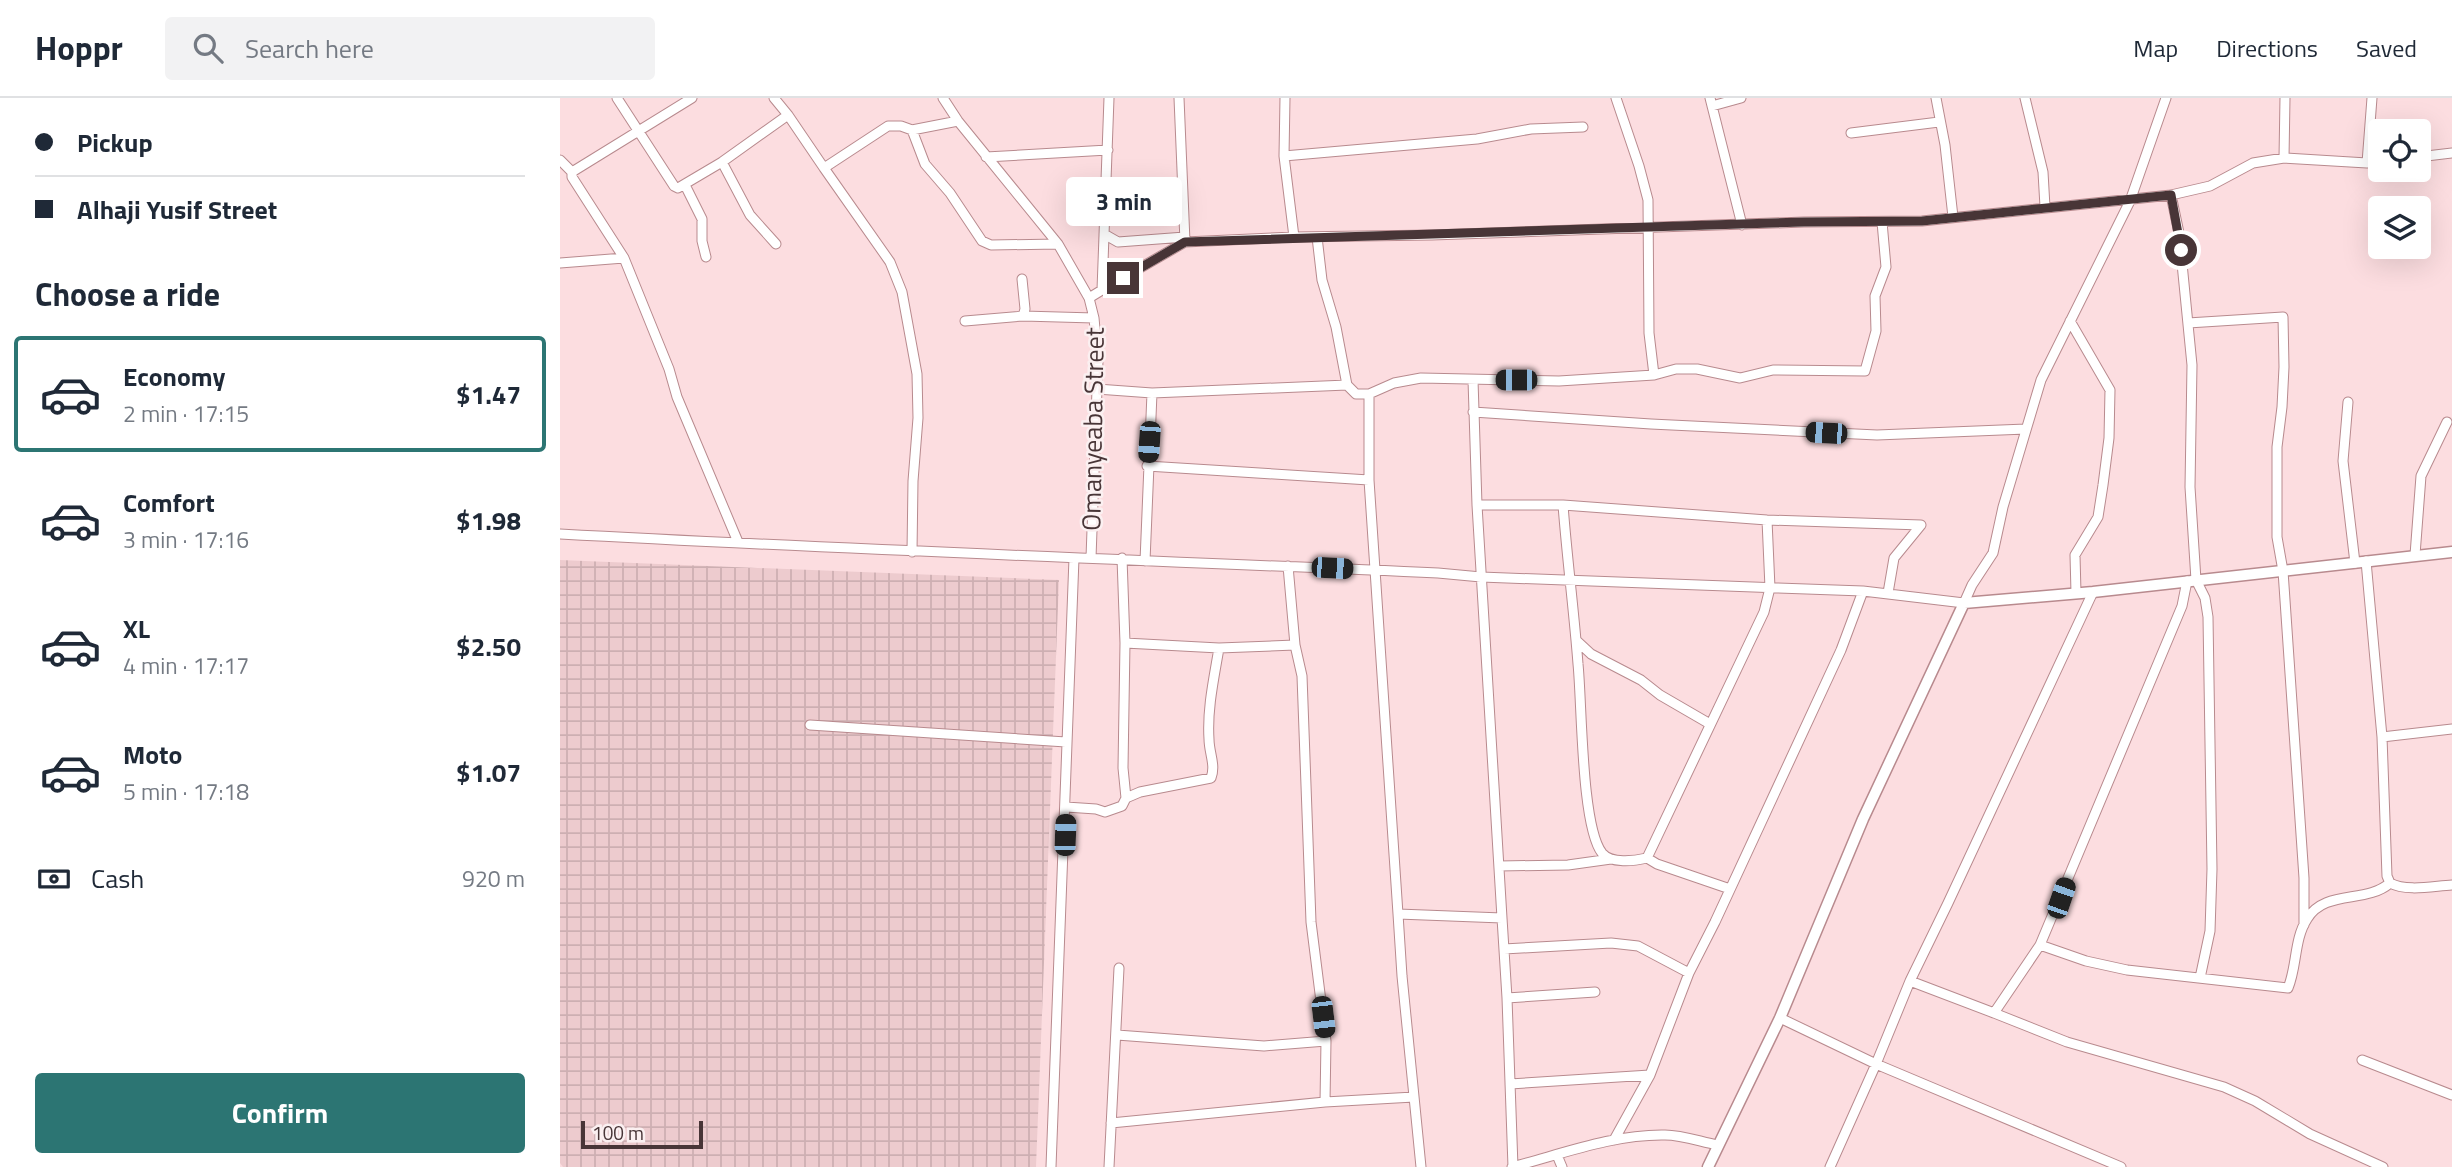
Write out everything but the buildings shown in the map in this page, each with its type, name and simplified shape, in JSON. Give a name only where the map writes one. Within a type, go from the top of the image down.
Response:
[{"type":"street","points":[[617,98],[674,186],[678,188],[722,162],[788,115]]},
{"type":"street","points":[[572,172],[692,98]]},
{"type":"street","points":[[774,98],[898,276],[907,314],[919,396],[913,481],[912,552]]},
{"type":"street","name":"Omanyeaba Street","points":[[943,98],[957,121],[1058,244],[1089,298],[1094,317],[1098,361],[1091,558]]},
{"type":"street","points":[[1102,290],[1109,98]]},
{"type":"street","points":[[1179,98],[1185,240]]},
{"type":"street","points":[[1285,98],[1284,156],[1294,237]]},
{"type":"street","points":[[1616,98],[1645,187],[1649,227],[1649,333],[1654,375]]},
{"type":"street","points":[[1741,98],[1711,102],[1742,225]]},
{"type":"street","points":[[1936,98],[1945,145],[1953,217]]},
{"type":"street","points":[[2025,98],[2043,172],[2046,207]]},
{"type":"street","points":[[1708,1167],[1780,1018],[1863,819],[1972,585],[1993,553],[2003,507],[2040,380],[2130,201],[2166,98]]},
{"type":"street","points":[[2284,158],[2285,98]]},
{"type":"street","points":[[1104,234],[1118,242],[1922,221],[2130,201],[2210,186],[2253,163],[2284,158],[2367,163],[2372,98]]},
{"type":"street","points":[[824,168],[888,126],[901,126],[912,130],[957,121]]},
{"type":"street","points":[[1851,133],[1939,122]]},
{"type":"street","points":[[1284,156],[1477,139],[1536,129],[1583,127]]},
{"type":"street","points":[[912,130],[925,164],[950,193],[982,241],[991,245],[1058,244]]},
{"type":"street","points":[[986,157],[1108,150]]},
{"type":"street","points":[[2431,155],[2452,153]]},
{"type":"street","points":[[560,160],[572,172],[575,182],[624,258],[669,369],[677,397],[738,542]]},
{"type":"street","points":[[722,162],[750,215],[776,244]]},
{"type":"street","points":[[685,185],[702,219],[702,241],[706,257]]},
{"type":"street","points":[[1994,1013],[2040,945],[2192,581],[2192,365],[2179,233],[2171,195]]},
{"type":"street","points":[[1317,237],[1322,280],[1336,327],[1347,385],[1356,394],[1369,394],[1408,380],[1559,381],[1654,375],[1676,369],[1697,369],[1740,379],[1773,370],[1865,372],[1876,331],[1875,296],[1886,267],[1882,222]]},
{"type":"street","points":[[1089,298],[1185,240]]},
{"type":"street","points":[[560,263],[624,258]]},
{"type":"street","points":[[1022,279],[1025,309],[1023,316]]},
{"type":"street","points":[[965,321],[1023,316],[1094,317]]},
{"type":"street","points":[[2188,323],[2283,317],[2283,407],[2277,447],[2277,537],[2284,571],[2304,878],[2304,925]]},
{"type":"street","points":[[2070,321],[2108,386],[2110,405],[2109,438],[2098,517],[2075,555],[2076,593]]},
{"type":"street","points":[[1474,380],[1477,505],[1507,998],[1512,1167],[1614,1140],[1640,1136],[1668,1135],[1718,1145]]},
{"type":"street","points":[[1097,389],[1152,393],[1347,385]]},
{"type":"street","points":[[1145,561],[1152,393]]},
{"type":"street","points":[[1369,394],[1369,480],[1398,914],[1422,1167]]},
{"type":"street","points":[[2348,402],[2343,461],[2360,562],[2382,737],[2387,876],[2390,883],[2397,886],[2452,885]]},
{"type":"street","points":[[1473,412],[1877,435],[2026,429]]},
{"type":"street","points":[[2415,555],[2421,476],[2446,422]]},
{"type":"street","points":[[1147,466],[1369,480]]},
{"type":"street","points":[[1477,505],[1563,505],[1767,520],[1921,525],[1897,552],[1888,593]]},
{"type":"street","points":[[1563,505],[1577,640],[1588,803],[1597,845],[1604,855],[1611,859]]},
{"type":"street","points":[[1647,858],[1760,623],[1770,588],[1767,520]]},
{"type":"street","points":[[560,534],[912,552],[1122,558],[1481,577],[1863,591],[1964,603],[2093,592],[2452,552]]},
{"type":"street","points":[[1051,1167],[1074,558]]},
{"type":"street","points":[[1066,807],[1105,812],[1122,806],[1126,798],[1123,768],[1125,643],[1122,558]]},
{"type":"street","points":[[1288,566],[1295,645],[1302,676],[1311,922],[1326,1041],[1325,1102]]},
{"type":"street","points":[[2192,581],[2205,597],[2208,617],[2212,869],[2210,932],[2200,978]]},
{"type":"street","points":[[1614,1140],[1650,1075],[1689,973],[1841,650],[1863,591]]},
{"type":"street","points":[[1830,1167],[1910,981],[2093,592]]},
{"type":"street","points":[[1577,640],[1591,654],[1641,680],[1660,695],[1710,724]]},
{"type":"street","points":[[1125,643],[1219,648],[1295,645]]},
{"type":"street","points":[[1126,798],[1140,792],[1211,778],[1214,770],[1209,739],[1211,697],[1219,648]]},
{"type":"street","points":[[810,725],[1066,742]]},
{"type":"street","points":[[2382,737],[2452,730]]},
{"type":"street","points":[[1499,866],[1568,866],[1611,859],[1647,858],[1657,864],[1730,889]]},
{"type":"street","points":[[2040,945],[2127,970],[2288,988],[2308,916],[2327,902],[2375,893],[2390,883]]},
{"type":"street","points":[[1398,914],[1502,918]]},
{"type":"street","points":[[1504,949],[1611,943],[1638,946],[1689,973]]},
{"type":"street","points":[[1109,1167],[1119,968]]},
{"type":"street","points":[[1910,981],[2067,1042],[2224,1087],[2255,1101],[2311,1135],[2384,1167]]},
{"type":"street","points":[[1507,998],[1595,992]]},
{"type":"street","points":[[1780,1018],[1876,1064],[2121,1167]]},
{"type":"street","points":[[1117,1035],[1264,1046],[1326,1041]]},
{"type":"street","points":[[2362,1060],[2452,1096]]},
{"type":"street","points":[[1510,1084],[1650,1075]]},
{"type":"street","points":[[1111,1123],[1325,1102],[1414,1097]]},
{"type":"street","points":[[1558,1155],[1562,1167]]},
{"type":"shaded area","points":[[560,560],[1059,580],[1036,1167],[563,1167],[560,1163]]},
{"type":"route","points":[[1123,278],[1185,242],[1804,222],[1922,221],[2171,195],[2181,250]]}]
